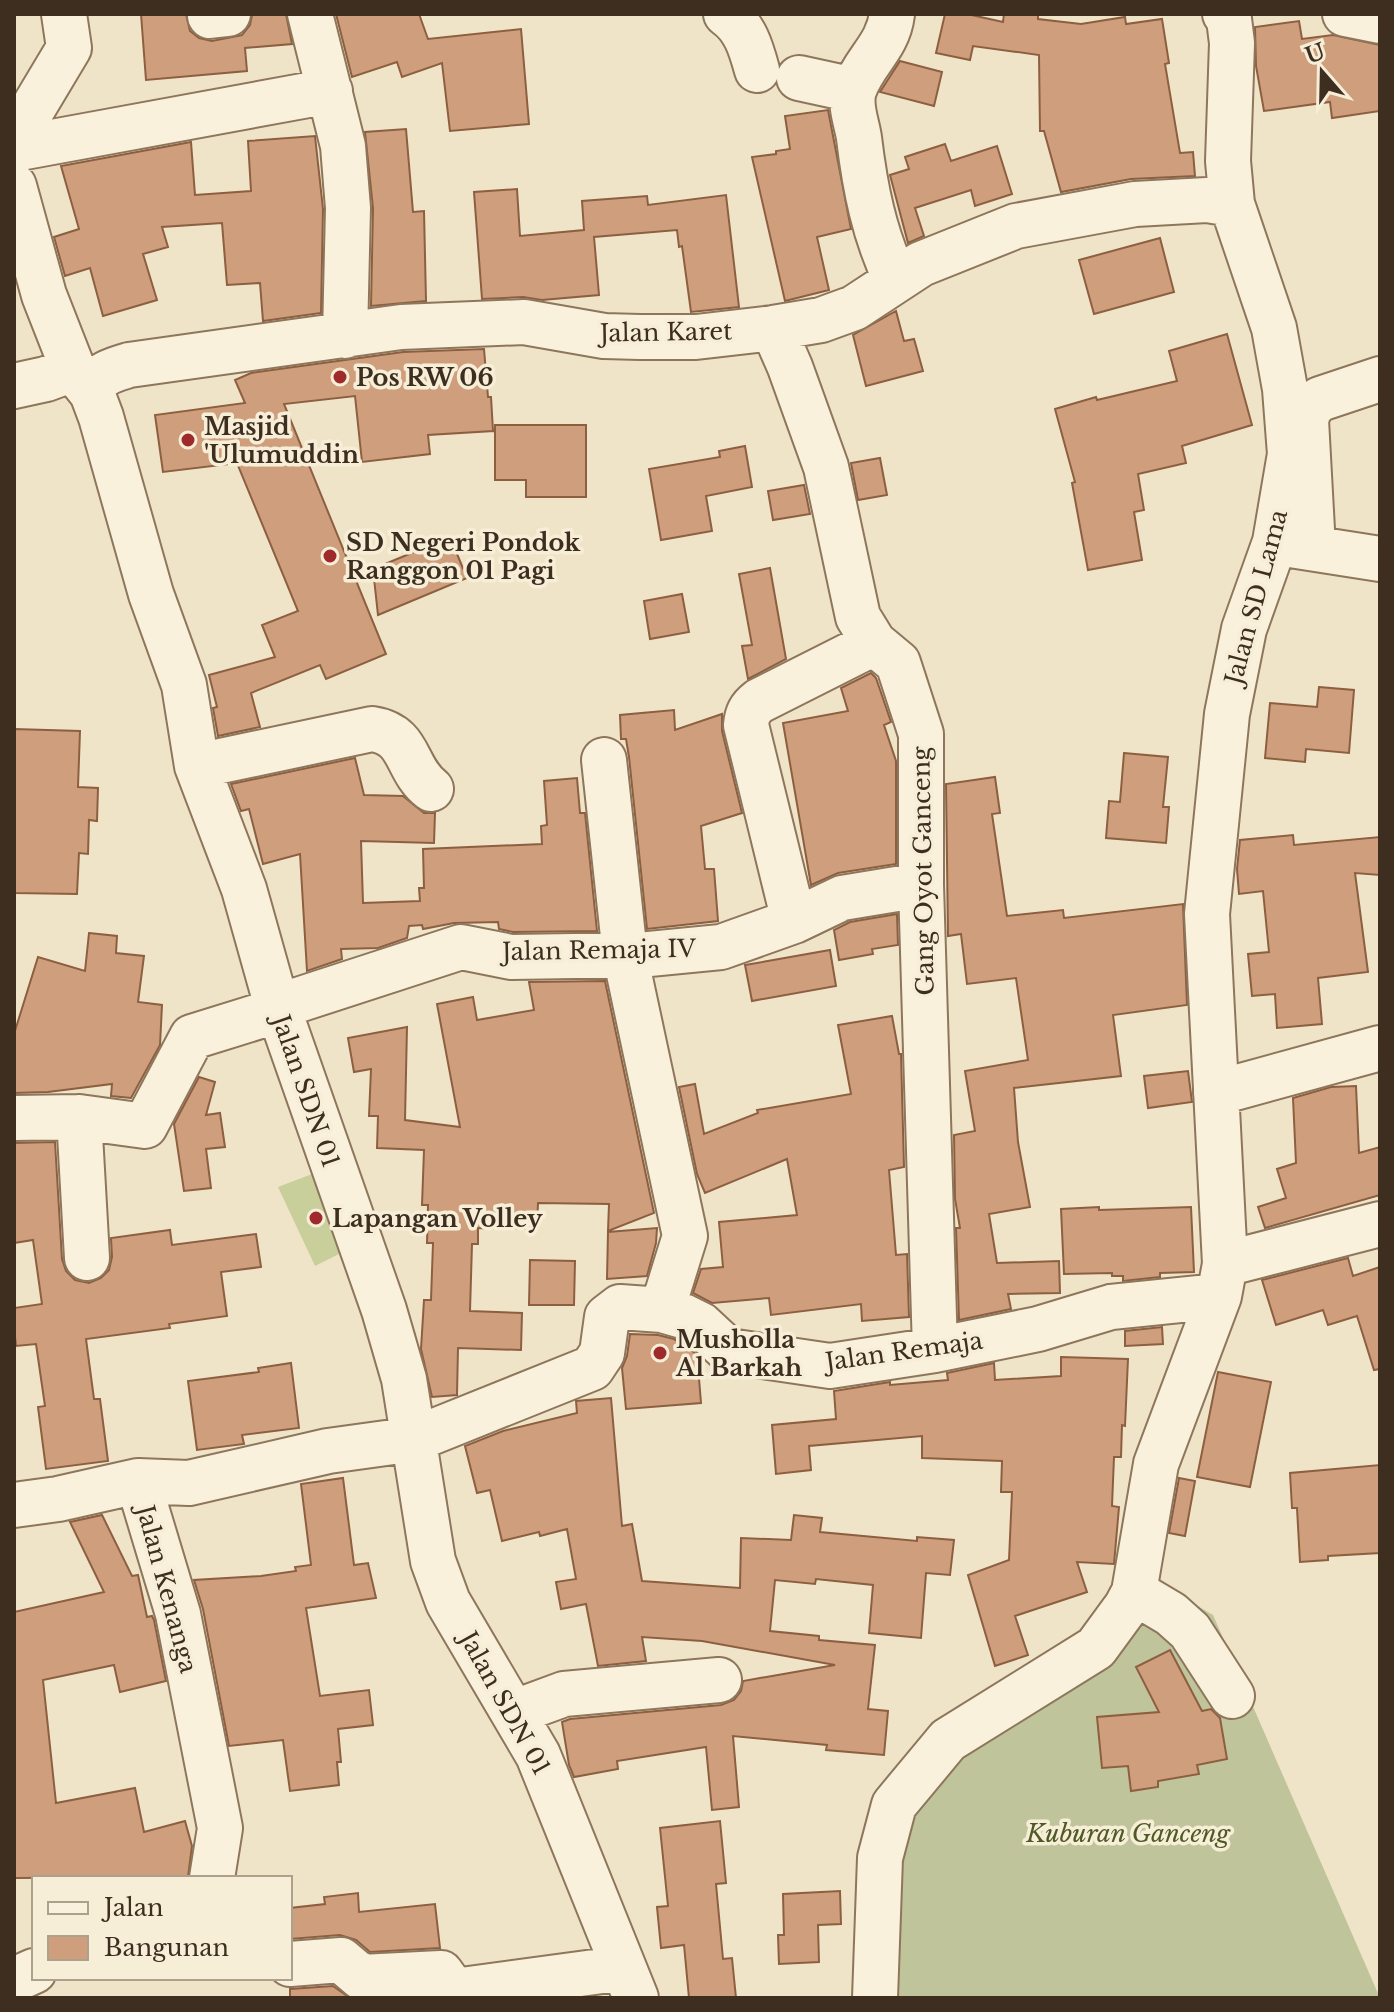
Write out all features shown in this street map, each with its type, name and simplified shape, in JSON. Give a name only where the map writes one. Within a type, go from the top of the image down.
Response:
[{"type":"street","points":[[310,14],[343,146],[348,208],[345,336]]},
{"type":"street","points":[[726,14],[738,22],[757,70]]},
{"type":"street","points":[[892,14],[890,30],[854,90],[853,107],[868,202],[882,251],[896,280]]},
{"type":"street","points":[[1345,14],[1380,21]]},
{"type":"street","name":"Jalan SD Lama","points":[[1222,1280],[1207,914],[1227,714],[1244,629],[1294,545],[1285,389],[1274,328],[1232,204],[1228,161],[1235,16]]},
{"type":"street","points":[[14,140],[67,31]]},
{"type":"street","points":[[799,78],[854,90]]},
{"type":"street","points":[[14,149],[330,91]]},
{"type":"street","name":"Jalan SDN 01","points":[[14,186],[44,295],[101,417],[151,594],[184,685],[197,766],[244,889],[279,1010],[384,1310],[404,1379],[433,1561],[448,1602],[538,1755],[630,1983]]},
{"type":"street","name":"Jalan Karet","points":[[82,381],[95,381],[104,374],[129,365],[401,327],[524,322],[604,336],[628,337],[696,337],[773,328],[821,320],[854,308],[921,264],[1016,226],[1135,204],[1207,200],[1232,204]]},
{"type":"street","name":"Gang Oyot Ganceng","points":[[773,328],[826,467],[858,617],[874,643],[898,663],[921,734],[921,885],[935,1350]]},
{"type":"street","points":[[14,386],[46,379],[82,381]]},
{"type":"street","points":[[1380,379],[1320,399],[1310,407],[1306,420],[1294,545],[1380,559]]},
{"type":"street","points":[[794,921],[746,725],[747,717],[750,708],[759,701],[874,643]]},
{"type":"street","points":[[197,766],[372,729],[390,733],[402,742],[422,782],[431,789]]},
{"type":"street","points":[[604,760],[625,955],[685,1236],[662,1310]]},
{"type":"street","name":"Jalan Remaja IV","points":[[79,1117],[145,1126],[192,1037],[461,947],[511,957],[625,955],[721,947],[794,921],[842,898],[921,885]]},
{"type":"street","points":[[1216,1093],[1380,1048]]},
{"type":"street","points":[[14,1118],[79,1117],[87,1258]]},
{"type":"street","name":"Jalan Remaja","points":[[415,1439],[592,1368],[602,1353],[607,1317],[620,1307],[662,1310],[701,1325],[729,1351],[830,1366],[935,1350],[1038,1329],[1111,1307],[1222,1280],[1380,1224]]},
{"type":"street","points":[[875,1998],[880,1858],[894,1805],[948,1740],[1096,1648],[1126,1607],[1134,1592],[1156,1464],[1222,1280]]},
{"type":"street","name":"Jalan Kenanga","points":[[212,1876],[220,1828],[178,1614],[138,1481],[189,1483],[328,1451],[415,1439]]},
{"type":"street","points":[[14,1505],[58,1499],[138,1481]]},
{"type":"street","points":[[1134,1592],[1171,1614],[1190,1631],[1232,1696]]},
{"type":"street","points":[[515,1712],[564,1694],[719,1680]]},
{"type":"street","points":[[292,1964],[341,1960],[361,1977],[441,1973],[454,1991],[630,1983]]},
{"type":"green space","name":"Lapangan Volley","points":[[325,1169],[349,1249],[315,1266],[278,1187]]},
{"type":"green space","name":"Kuburan Ganceng","points":[[1166,1588],[1213,1615],[1380,1998],[896,1998],[898,1825],[980,1727]]},
{"type":"building","points":[[141,14],[186,14],[190,31],[199,38],[212,41],[242,35],[250,25],[252,15],[286,14],[292,44],[245,48],[247,71],[146,80]]},
{"type":"building","points":[[336,14],[419,14],[428,39],[521,29],[529,124],[450,131],[442,63],[402,77],[397,62],[352,77]]},
{"type":"building","points":[[945,14],[967,14],[1003,22],[1004,14],[1038,14],[1038,19],[1081,24],[1125,17],[1126,24],[1162,19],[1169,63],[1165,64],[1180,153],[1193,152],[1195,176],[1131,179],[1061,192],[1044,131],[1040,131],[1039,55],[973,46],[970,60],[936,53]]},
{"type":"building","points":[[1299,21],[1302,39],[1333,35],[1380,45],[1380,111],[1332,118],[1330,102],[1264,111],[1256,66],[1255,27]]},
{"type":"building","points":[[900,61],[942,72],[934,106],[880,92]]},
{"type":"building","points":[[828,110],[851,229],[817,237],[829,290],[785,301],[752,157],[790,149],[785,116]]},
{"type":"building","points":[[406,129],[413,212],[424,211],[426,301],[371,306],[373,208],[365,132]]},
{"type":"building","points":[[315,136],[323,209],[321,313],[263,321],[260,283],[227,285],[222,223],[162,227],[168,247],[143,254],[157,300],[103,316],[90,268],[65,276],[54,237],[79,229],[61,166],[191,142],[195,195],[251,191],[248,141]]},
{"type":"building","points":[[945,144],[951,161],[997,146],[1012,194],[975,206],[971,190],[915,208],[924,236],[908,243],[890,175],[909,169],[905,157]]},
{"type":"building","points":[[517,189],[520,236],[584,230],[582,201],[647,196],[648,205],[726,195],[739,307],[691,312],[677,230],[594,237],[599,295],[542,300],[523,297],[482,299],[474,192]]},
{"type":"building","points":[[1160,238],[1174,292],[1094,314],[1079,260]]},
{"type":"building","points":[[896,311],[904,341],[914,339],[923,371],[866,386],[853,335]]},
{"type":"building","points":[[1227,334],[1252,425],[1182,446],[1186,463],[1138,474],[1144,510],[1134,512],[1142,560],[1088,570],[1072,483],[1075,482],[1055,409],[1096,397],[1097,400],[1177,381],[1169,351]]},
{"type":"building","points":[[484,349],[493,431],[428,435],[430,454],[362,462],[355,396],[284,404],[386,654],[326,679],[320,665],[251,693],[260,727],[218,736],[213,708],[217,707],[209,675],[275,657],[262,625],[298,611],[237,463],[163,472],[155,415],[245,403],[235,380],[251,373],[403,352]]},
{"type":"building","points":[[495,425],[586,425],[586,497],[526,497],[526,480],[495,480]]},
{"type":"building","points":[[745,446],[752,487],[706,496],[712,531],[661,540],[649,469],[720,457],[719,451]]},
{"type":"building","points":[[880,458],[887,495],[858,500],[851,463]]},
{"type":"building","points":[[804,485],[810,514],[773,520],[768,491]]},
{"type":"building","points":[[450,537],[467,578],[378,615],[373,569]]},
{"type":"building","points":[[770,568],[786,659],[748,679],[742,646],[752,645],[739,574]]},
{"type":"building","points":[[682,594],[689,632],[650,639],[644,601]]},
{"type":"building","points":[[871,673],[876,678],[891,722],[884,725],[896,761],[896,864],[838,873],[811,885],[783,723],[848,711],[841,688]]},
{"type":"building","points":[[1319,687],[1354,690],[1349,753],[1306,749],[1305,762],[1265,758],[1270,703],[1317,707]]},
{"type":"building","points":[[674,710],[675,730],[722,714],[722,731],[742,813],[701,826],[705,869],[714,869],[718,921],[647,929],[629,757],[626,739],[621,739],[620,715]]},
{"type":"building","points":[[14,729],[80,731],[78,787],[98,788],[97,821],[89,820],[88,854],[79,853],[77,894],[14,893]]},
{"type":"building","points":[[1124,753],[1168,757],[1163,807],[1169,807],[1166,843],[1106,838],[1109,801],[1120,802]]},
{"type":"building","points":[[355,758],[364,795],[403,796],[424,813],[435,813],[434,843],[361,841],[363,903],[420,901],[419,888],[424,888],[423,849],[542,844],[541,826],[547,825],[544,781],[577,778],[580,813],[585,813],[597,931],[513,932],[499,929],[498,922],[454,923],[423,929],[422,925],[409,926],[407,938],[378,948],[341,949],[342,959],[307,971],[300,854],[263,864],[249,809],[241,811],[231,784]]},
{"type":"building","points":[[995,777],[1000,813],[992,814],[1007,916],[1063,910],[1064,918],[1183,904],[1187,1005],[1113,1015],[1121,1076],[1014,1088],[1018,1142],[1030,1207],[989,1214],[997,1263],[1059,1261],[1060,1293],[1008,1294],[1011,1309],[959,1320],[956,1228],[960,1228],[955,1199],[954,1135],[975,1131],[965,1071],[1028,1060],[1016,978],[967,984],[961,934],[948,936],[946,784]]},
{"type":"building","points":[[1293,835],[1294,845],[1380,837],[1380,875],[1355,873],[1368,972],[1318,978],[1322,1024],[1277,1028],[1275,994],[1252,996],[1248,954],[1269,952],[1263,891],[1239,894],[1237,869],[1240,840]]},
{"type":"building","points":[[897,914],[898,945],[872,949],[873,954],[839,960],[834,930],[850,922]]},
{"type":"building","points":[[89,933],[117,936],[116,953],[144,956],[138,1002],[162,1005],[160,1045],[131,1098],[111,1096],[112,1084],[14,1093],[14,1034],[38,957],[85,971]]},
{"type":"building","points":[[830,950],[836,986],[752,1001],[745,965]]},
{"type":"building","points":[[605,981],[654,1213],[608,1231],[609,1204],[538,1203],[537,1229],[478,1228],[478,1244],[472,1244],[470,1311],[522,1313],[521,1350],[458,1348],[457,1395],[432,1397],[421,1349],[424,1300],[431,1300],[433,1243],[427,1243],[428,1205],[422,1205],[424,1150],[377,1148],[378,1116],[369,1116],[371,1069],[354,1072],[348,1038],[407,1027],[405,1120],[460,1127],[437,1004],[473,997],[477,1020],[534,1010],[529,982]]},
{"type":"building","points":[[892,1016],[901,1054],[904,1167],[889,1170],[896,1255],[907,1254],[909,1317],[862,1321],[861,1304],[771,1315],[769,1298],[712,1303],[693,1293],[701,1269],[723,1267],[719,1222],[797,1215],[787,1159],[705,1193],[697,1174],[679,1087],[695,1084],[704,1134],[758,1113],[757,1110],[851,1094],[838,1025]]},
{"type":"building","points":[[1188,1071],[1192,1102],[1148,1108],[1144,1076]]},
{"type":"building","points":[[199,1077],[215,1082],[206,1115],[220,1113],[225,1147],[206,1149],[211,1188],[184,1191],[174,1124]]},
{"type":"building","points":[[1356,1086],[1359,1153],[1380,1147],[1380,1195],[1265,1228],[1258,1207],[1286,1198],[1277,1169],[1296,1163],[1293,1098],[1331,1087]]},
{"type":"building","points":[[55,1142],[62,1259],[66,1271],[75,1280],[89,1283],[109,1270],[111,1238],[170,1230],[172,1245],[256,1234],[261,1267],[221,1272],[227,1316],[169,1324],[170,1328],[86,1339],[94,1399],[100,1399],[108,1461],[46,1469],[38,1407],[45,1406],[36,1344],[16,1346],[14,1327],[14,1308],[42,1304],[33,1240],[14,1243],[14,1143]]},
{"type":"building","points":[[1099,1207],[1099,1210],[1191,1207],[1194,1272],[1160,1273],[1160,1277],[1123,1281],[1123,1276],[1112,1276],[1112,1273],[1064,1274],[1061,1209]]},
{"type":"building","points":[[657,1228],[647,1276],[607,1279],[608,1232]]},
{"type":"building","points":[[1348,1258],[1353,1276],[1380,1267],[1380,1369],[1374,1370],[1357,1316],[1328,1325],[1323,1310],[1276,1325],[1262,1280]]},
{"type":"building","points":[[530,1260],[575,1261],[574,1305],[529,1305]]},
{"type":"building","points":[[1162,1327],[1163,1344],[1125,1346],[1125,1331]]},
{"type":"building","points":[[630,1334],[674,1339],[700,1358],[701,1403],[626,1409],[622,1368]]},
{"type":"building","points":[[1061,1357],[1128,1359],[1121,1457],[1114,1457],[1112,1506],[1119,1507],[1114,1564],[1077,1562],[1087,1592],[1015,1616],[1028,1655],[995,1666],[968,1575],[1009,1560],[1012,1492],[1001,1492],[1002,1461],[922,1458],[922,1436],[809,1446],[811,1470],[776,1474],[772,1425],[836,1419],[834,1391],[890,1382],[890,1385],[948,1380],[947,1373],[994,1363],[995,1380],[1061,1376]]},
{"type":"building","points":[[291,1363],[299,1428],[242,1435],[244,1444],[197,1450],[188,1381],[259,1372],[258,1368]]},
{"type":"building","points":[[1218,1372],[1271,1382],[1250,1487],[1197,1477]]},
{"type":"building","points":[[611,1398],[622,1526],[632,1524],[642,1581],[740,1588],[741,1538],[791,1540],[794,1515],[822,1518],[820,1532],[917,1541],[917,1537],[954,1540],[950,1575],[926,1573],[921,1638],[869,1633],[873,1585],[816,1579],[815,1584],[775,1580],[770,1631],[819,1636],[819,1640],[875,1645],[868,1709],[888,1711],[884,1755],[826,1750],[827,1745],[733,1736],[739,1807],[712,1810],[706,1747],[617,1761],[618,1769],[574,1777],[562,1722],[721,1705],[734,1700],[741,1691],[743,1681],[835,1665],[702,1641],[642,1637],[646,1661],[598,1666],[586,1604],[561,1609],[556,1582],[576,1579],[567,1529],[502,1541],[490,1490],[477,1493],[465,1446],[503,1431],[577,1413],[576,1401]]},
{"type":"building","points":[[1380,1465],[1380,1553],[1328,1556],[1328,1560],[1300,1562],[1297,1508],[1292,1508],[1290,1473]]},
{"type":"building","points":[[343,1478],[354,1565],[368,1563],[376,1598],[306,1608],[320,1696],[369,1690],[373,1725],[338,1729],[341,1762],[337,1762],[339,1785],[290,1791],[283,1740],[229,1746],[203,1609],[194,1580],[261,1576],[296,1571],[295,1567],[311,1565],[301,1484]]},
{"type":"building","points":[[1179,1478],[1195,1481],[1185,1536],[1169,1533]]},
{"type":"building","points":[[102,1515],[132,1576],[138,1575],[147,1617],[152,1616],[154,1620],[166,1681],[120,1692],[114,1665],[43,1680],[56,1803],[135,1788],[144,1832],[185,1821],[192,1846],[188,1876],[14,1878],[14,1612],[104,1592],[70,1522]]},
{"type":"building","points":[[1170,1650],[1202,1711],[1211,1709],[1220,1718],[1227,1759],[1197,1765],[1199,1774],[1158,1781],[1158,1787],[1131,1791],[1128,1766],[1102,1768],[1097,1717],[1159,1712],[1136,1667]]},
{"type":"building","points":[[720,1821],[726,1883],[716,1884],[723,1959],[732,1958],[736,1998],[689,1998],[684,1945],[661,1948],[657,1907],[668,1906],[660,1828]]},
{"type":"building","points":[[840,1891],[841,1924],[818,1925],[819,1962],[779,1964],[778,1935],[784,1935],[783,1894]]},
{"type":"building","points":[[358,1893],[359,1912],[435,1904],[440,1948],[370,1952],[356,1940],[340,1935],[292,1939],[292,1908],[325,1904],[324,1897]]},
{"type":"building","points":[[333,1986],[350,1998],[290,1998],[290,1989]]},
{"type":"place","name":"Pos RW 06","points":[[340,377]]},
{"type":"place","name":"Masjid 'Ulumuddin","points":[[188,440]]},
{"type":"place","name":"SD Negeri Pondok Ranggon 01 Pagi","points":[[330,556]]},
{"type":"place","name":"Lapangan Volley","points":[[316,1218]]},
{"type":"place","name":"Musholla Al Barkah","points":[[660,1353]]}]
